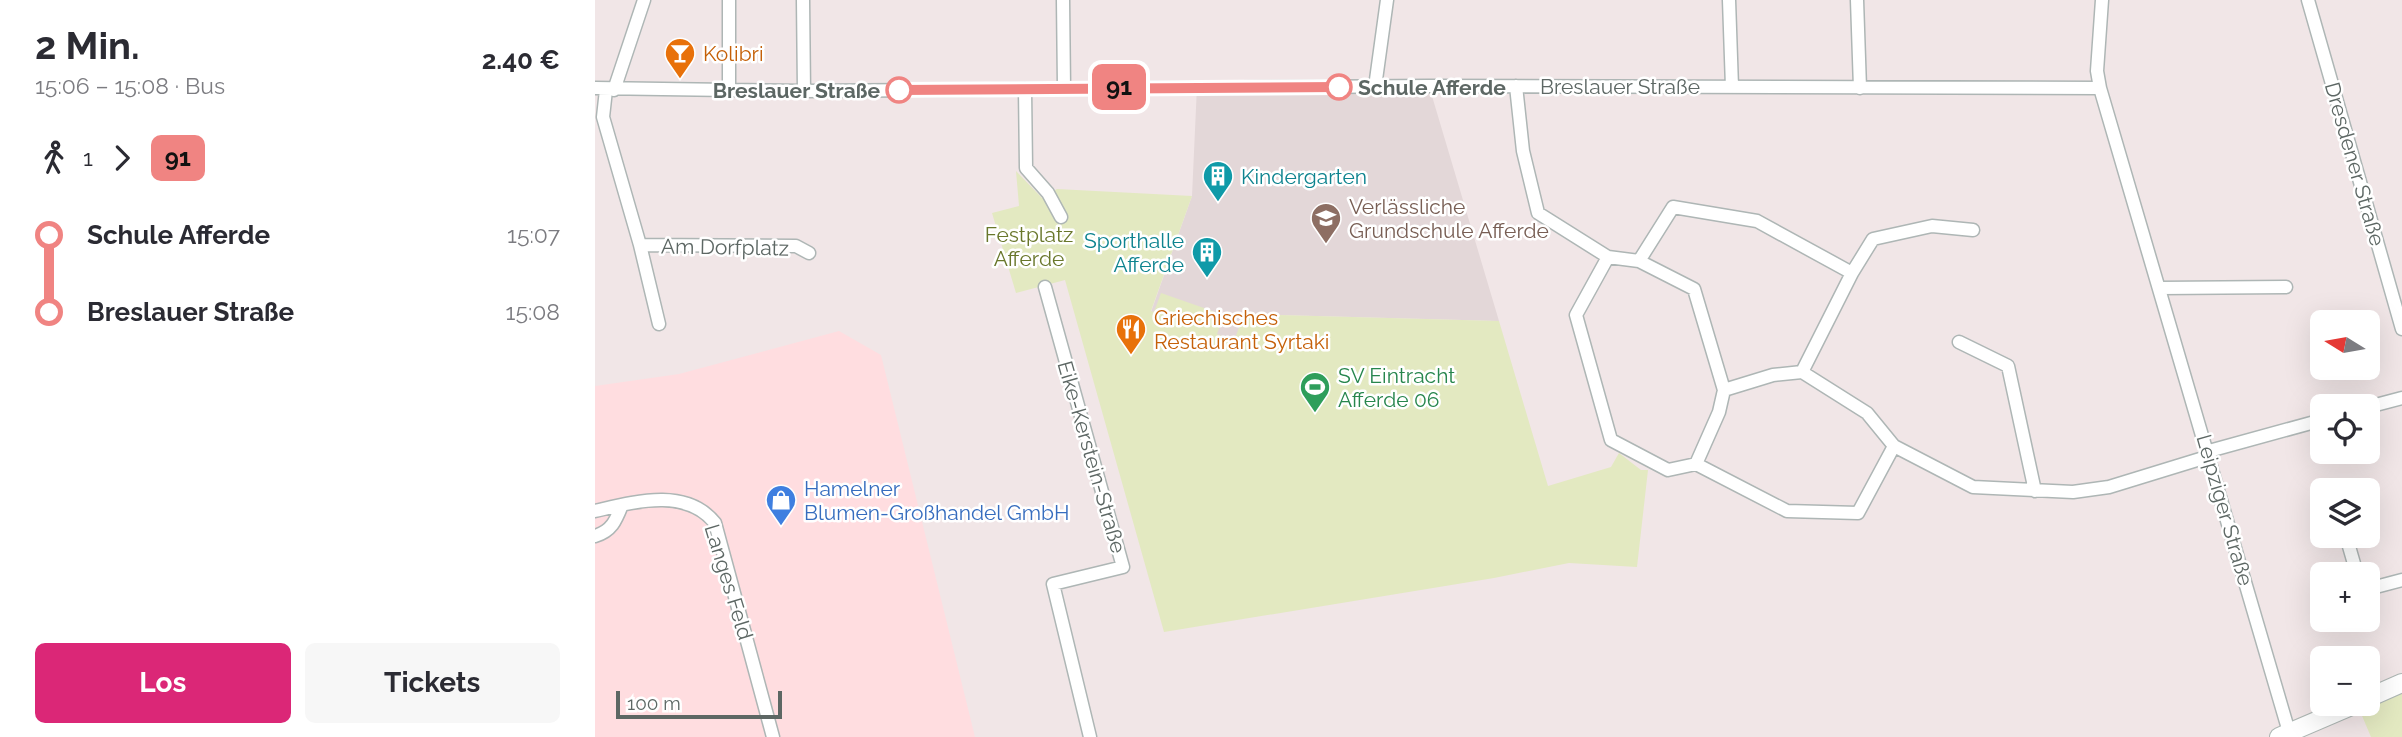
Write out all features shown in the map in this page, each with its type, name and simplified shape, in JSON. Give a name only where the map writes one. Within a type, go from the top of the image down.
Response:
[{"type":"main road","points":[[2380,693],[2402,683]]},
{"type":"main road","points":[[2284,735],[2328,716]]},
{"type":"street","points":[[644,0],[605,89],[603,117],[659,324]]},
{"type":"street","points":[[729,0],[729,90]]},
{"type":"street","points":[[803,0],[804,92]]},
{"type":"street","points":[[1063,0],[1064,88]]},
{"type":"street","points":[[1375,87],[1387,0]]},
{"type":"street","points":[[1729,0],[1732,87]]},
{"type":"street","points":[[1857,0],[1860,88]]},
{"type":"street","name":"Leipziger Straße","points":[[2102,0],[2098,71],[2100,88],[2210,454],[2284,735]]},
{"type":"street","name":"Dresdener Straße","points":[[2308,0],[2402,329]]},
{"type":"street","points":[[1516,86],[1523,151],[1538,213],[1608,257],[1639,261],[1694,289],[1724,390],[1719,412],[1696,464]]},
{"type":"street","name":"Breslauer Straße","points":[[605,89],[804,92],[1516,86],[2100,88]]},
{"type":"street","points":[[1025,89],[1026,168],[1048,193],[1061,217]]},
{"type":"street","points":[[1639,261],[1673,207],[1757,221],[1852,273]]},
{"type":"street","points":[[1802,372],[1852,273],[1874,239],[1932,226],[1973,230]]},
{"type":"street","name":"Am Dorfplatz","points":[[640,246],[796,246],[809,253]]},
{"type":"street","points":[[1608,257],[1576,315],[1611,440],[1668,470],[1696,464],[1787,511],[1859,513],[1894,446]]},
{"type":"street","name":"Eike-Kerstein-Straße","points":[[1045,287],[1123,567],[1053,584],[1090,737]]},
{"type":"street","points":[[2160,288],[2286,287]]},
{"type":"street","points":[[1959,342],[2008,366],[2035,491]]},
{"type":"street","points":[[1724,390],[1773,375],[1802,372],[1867,413],[1894,446],[1973,487],[2035,491],[2073,492],[2109,487],[2310,424]]},
{"type":"street","points":[[2380,404],[2402,398]]},
{"type":"street","name":"Langes Feld","points":[[595,511],[665,498],[705,511],[715,523],[773,737]]},
{"type":"street","points":[[595,536],[615,523],[622,505]]},
{"type":"street","points":[[2380,586],[2402,580]]},
{"type":"shaded area","name":"Verlässliche Grundschule Afferde","points":[[1197,86],[1429,86],[1499,321],[1244,314],[1235,341],[1151,312],[1192,196]]},
{"type":"shaded area","points":[[839,331],[881,355],[975,737],[595,737],[595,386],[679,374]]},
{"type":"green space","name":"SV Eintracht Afferde 06","points":[[1016,171],[1042,198],[1057,189],[1192,196],[1151,311],[1154,312],[1161,293],[1224,315],[1217,334],[1234,341],[1244,314],[1499,321],[1548,486],[1611,467],[1619,453],[1641,470],[1648,470],[1637,567],[1569,563],[1494,578],[1164,632],[1065,280],[1016,293],[992,213],[1019,206]]},
{"type":"green space","points":[[2402,682],[2402,737],[2371,737],[2362,716],[2380,716],[2380,693]]},
{"type":"bus line","name":"91","points":[[899,90],[1339,87]]},
{"type":"place","name":"Kolibri","points":[[680,80]]},
{"type":"place","name":"Schule Afferde","points":[[1339,87]]},
{"type":"place","name":"Breslauer Straße","points":[[899,90]]},
{"type":"place","name":"Kindergarten","points":[[1218,203]]},
{"type":"place","name":"Verlässliche Grundschule Afferde","points":[[1326,245]]},
{"type":"place","name":"Sporthalle Afferde","points":[[1207,279]]},
{"type":"place","name":"Griechisches Restaurant Syrtaki","points":[[1131,356]]},
{"type":"place","name":"SV Eintracht Afferde 06","points":[[1315,414]]},
{"type":"place","name":"Hamelner Blumen-Großhandel GmbH","points":[[781,527]]},
{"type":"park label","name":"Festplatz Afferde","points":[[1029,246]]}]
